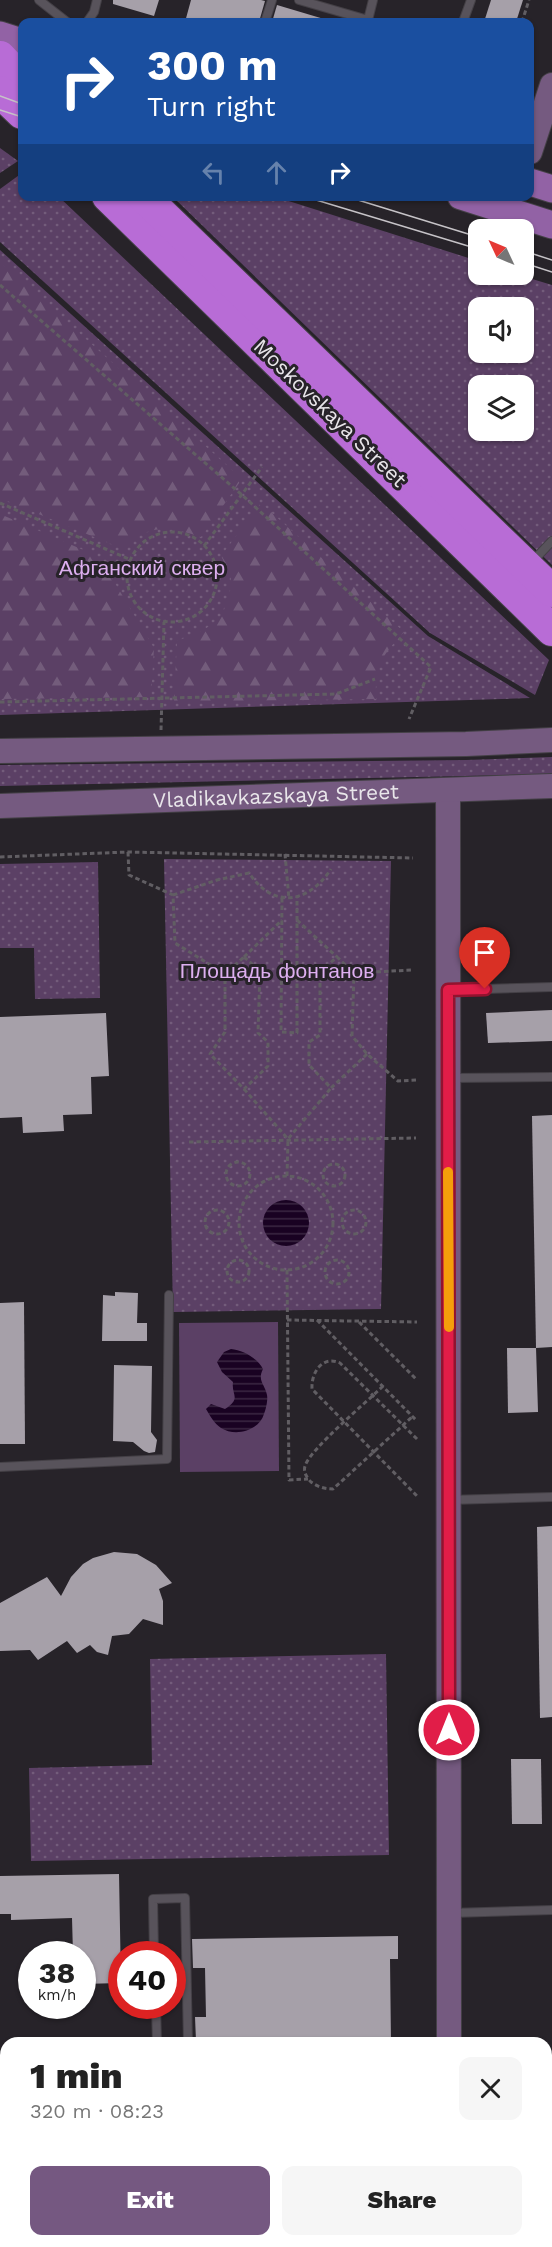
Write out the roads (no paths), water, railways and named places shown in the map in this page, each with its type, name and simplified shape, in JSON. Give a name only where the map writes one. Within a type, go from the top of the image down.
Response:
[{"type":"highway","points":[[10,75],[18,100]]},
{"type":"highway","name":"Moskovskaya Street","points":[[113,201],[552,630]]},
{"type":"highway","name":"Moskovskaya Street","points":[[148,201],[552,591]]},
{"type":"main road","points":[[0,36],[18,41]]},
{"type":"main road","points":[[534,183],[552,189]]},
{"type":"main road","points":[[477,201],[552,225]]},
{"type":"street","points":[[534,141],[551,92]]},
{"type":"street","points":[[0,751],[454,744],[552,740]]},
{"type":"street","name":"Vladikavkazskaya Street","points":[[0,806],[552,786]]},
{"type":"street","points":[[448,790],[449,2037]]},
{"type":"lane","points":[[39,0],[61,18]]},
{"type":"lane","points":[[90,18],[97,0]]},
{"type":"lane","points":[[266,18],[272,0]]},
{"type":"lane","points":[[299,0],[361,18]]},
{"type":"lane","points":[[369,18],[374,0]]},
{"type":"lane","points":[[465,18],[471,0]]},
{"type":"lane","points":[[527,567],[552,540]]},
{"type":"lane","points":[[448,990],[552,987]]},
{"type":"lane","points":[[448,1078],[552,1077]]},
{"type":"lane","points":[[0,1467],[167,1460],[169,1295]]},
{"type":"lane","points":[[449,1500],[552,1497]]},
{"type":"lane","points":[[154,1941],[153,1899],[185,1898],[186,1941]]},
{"type":"lane","points":[[449,1913],[552,1910]]},
{"type":"lane","points":[[186,1946],[188,2037]]},
{"type":"lane","points":[[156,2019],[157,2037]]},
{"type":"tram line","points":[[0,96],[18,103]]},
{"type":"tram line","points":[[0,110],[18,116]]},
{"type":"tram line","points":[[320,201],[468,246]]},
{"type":"tram line","points":[[361,201],[468,234]]},
{"type":"tram line","points":[[534,254],[552,260]]},
{"type":"tram line","points":[[534,266],[552,272]]},
{"type":"park label","name":"Афганский сквер","points":[[142,568]]},
{"type":"park label","name":"Площадь фонтанов","points":[[277,971]]}]
